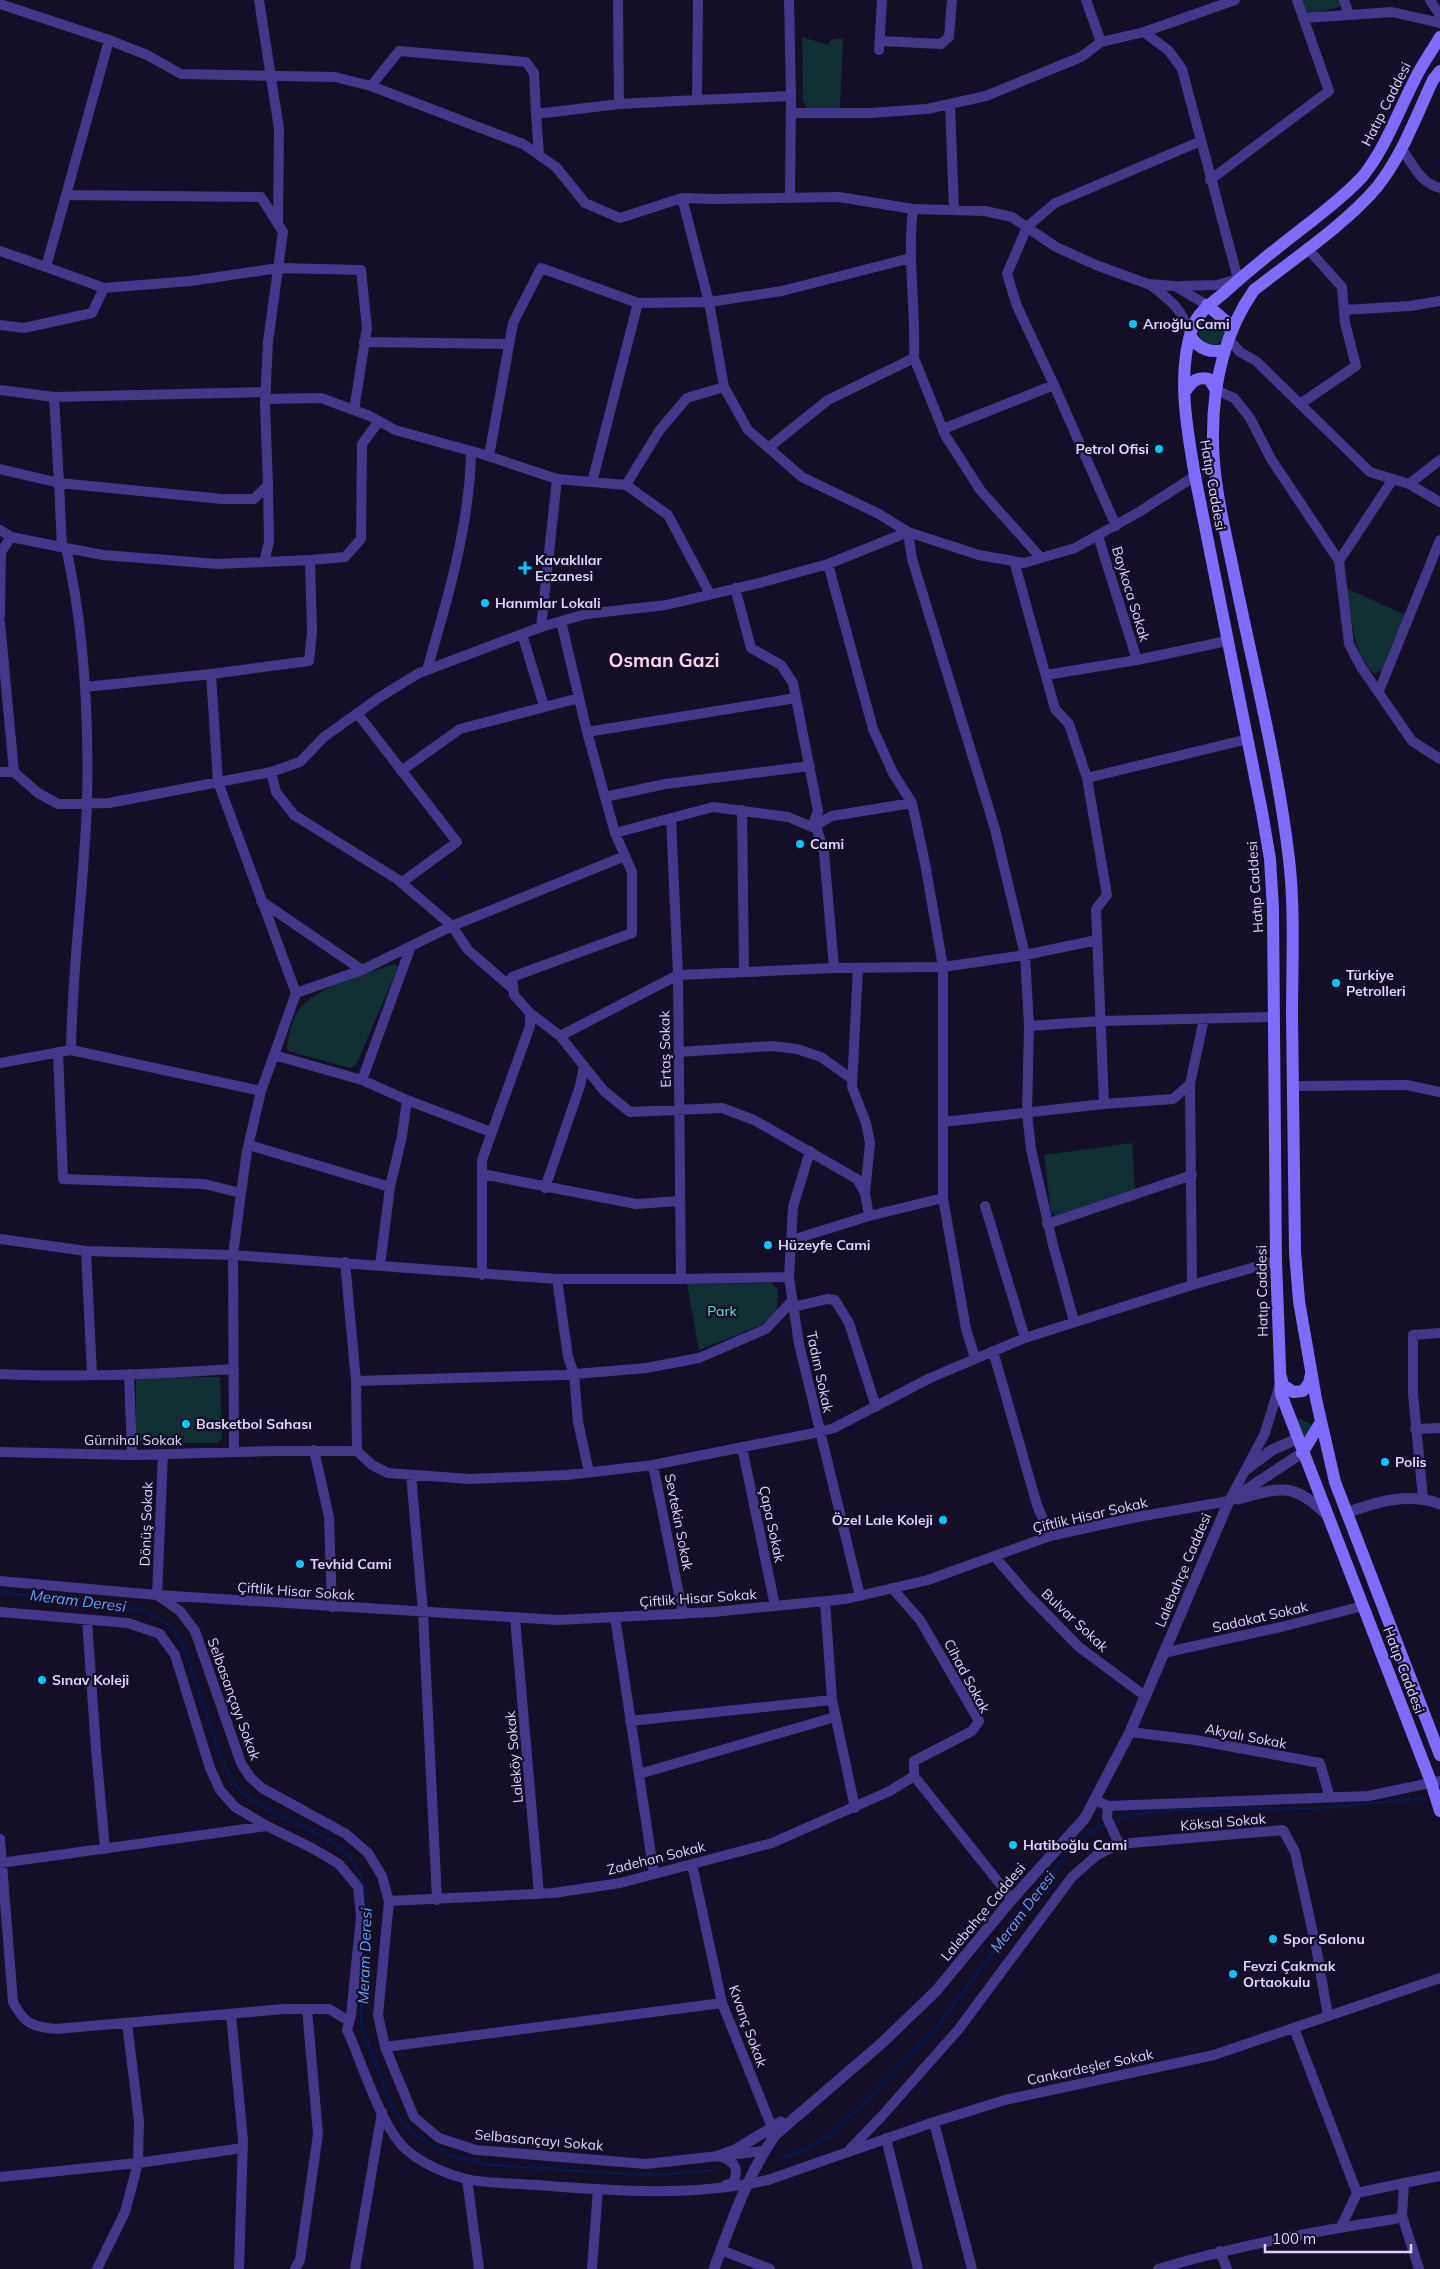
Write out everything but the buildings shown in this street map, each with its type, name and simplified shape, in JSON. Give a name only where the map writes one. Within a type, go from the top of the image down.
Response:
[{"type":"main road","name":"Hatıp Caddesi","points":[[1440,37],[1416,77],[1382,147],[1362,176],[1336,202],[1238,279],[1207,306],[1194,325],[1186,359],[1188,432],[1270,859],[1275,1017],[1276,1262],[1281,1394],[1302,1453],[1435,1781],[1440,1811]]},
{"type":"main road","name":"Hatıp Caddesi","points":[[1438,77],[1401,148],[1376,187],[1353,211],[1254,290],[1243,306],[1228,340],[1216,390],[1212,434],[1215,469],[1289,860],[1295,1252],[1299,1301],[1333,1476],[1346,1513],[1437,1737],[1440,1755]]},
{"type":"main road","points":[[1191,337],[1200,348],[1207,351],[1228,340],[1227,322],[1207,306]]},
{"type":"main road","points":[[1186,390],[1194,380],[1201,377],[1209,379],[1216,390]]},
{"type":"main road","points":[[1280,1378],[1284,1385],[1293,1392],[1303,1391],[1309,1383],[1311,1370]]},
{"type":"main road","points":[[1302,1453],[1321,1422]]},
{"type":"street","points":[[259,0],[279,129],[278,225]]},
{"type":"street","points":[[618,0],[620,104]]},
{"type":"street","points":[[697,100],[698,0]]},
{"type":"street","points":[[789,0],[791,96],[790,197]]},
{"type":"street","points":[[882,0],[879,46],[942,44],[946,42],[949,37],[952,0]]},
{"type":"street","points":[[1086,0],[1101,42]]},
{"type":"street","points":[[791,113],[870,113],[927,110],[986,96],[1073,60],[1101,42],[1144,32],[1235,0]]},
{"type":"street","points":[[1210,180],[1329,92],[1296,0]]},
{"type":"street","points":[[1344,0],[1349,14]]},
{"type":"street","points":[[1430,0],[1440,15]]},
{"type":"street","points":[[0,4],[110,40],[147,55],[181,74],[335,77],[371,86],[523,144],[556,167],[585,203],[620,218],[682,198],[790,197],[839,197],[913,209],[985,211],[1012,217],[1064,250],[1096,265],[1148,284],[1169,299],[1184,316],[1191,337]]},
{"type":"street","points":[[1303,18],[1392,12],[1440,23]]},
{"type":"street","points":[[1144,32],[1170,51],[1182,69],[1210,180],[1238,279],[1217,285],[1175,286],[1148,284]]},
{"type":"street","points":[[46,267],[110,40]]},
{"type":"street","points":[[371,86],[399,51],[526,62],[534,74],[539,155]]},
{"type":"street","points":[[536,114],[620,104],[791,96]]},
{"type":"street","points":[[950,104],[954,210]]},
{"type":"street","points":[[1116,526],[1017,306],[1007,274],[1027,227],[1055,202],[1201,141]]},
{"type":"street","points":[[1401,148],[1416,167],[1420,178],[1432,186],[1440,188]]},
{"type":"street","points":[[66,195],[261,198],[283,232],[268,342],[266,395],[269,542],[264,562]]},
{"type":"street","points":[[682,198],[709,302],[724,387],[748,430],[802,477],[879,514],[908,532],[979,555],[1024,563],[1075,548],[1116,526],[1196,476]]},
{"type":"street","points":[[913,209],[910,232],[915,324],[914,358],[943,429],[981,491],[1041,558]]},
{"type":"street","points":[[1300,404],[1356,366],[1345,323],[1342,288],[1307,248]]},
{"type":"street","points":[[0,251],[104,288],[191,281],[278,268],[361,270],[367,328],[354,410]]},
{"type":"street","points":[[489,456],[513,324],[541,268],[638,303],[709,302],[782,291],[911,258]]},
{"type":"street","points":[[1175,286],[1207,306]]},
{"type":"street","points":[[0,325],[24,328],[92,313],[104,288]]},
{"type":"street","points":[[1344,310],[1410,306],[1440,301]]},
{"type":"street","points":[[592,482],[638,303]]},
{"type":"street","points":[[1228,340],[1240,352],[1256,361],[1370,472],[1409,484],[1440,502]]},
{"type":"street","points":[[364,342],[509,344]]},
{"type":"street","points":[[768,448],[828,400],[914,358]]},
{"type":"street","points":[[943,429],[1054,385]]},
{"type":"street","points":[[626,486],[659,431],[687,398],[724,387]]},
{"type":"street","points":[[0,390],[54,397],[266,395],[321,398],[354,410],[395,430],[489,456],[557,479],[626,486],[668,515],[710,594]]},
{"type":"street","points":[[1216,390],[1234,398],[1250,418],[1271,460],[1338,560],[1349,644],[1361,667],[1412,741],[1440,759]]},
{"type":"street","points":[[54,397],[64,548],[73,584],[85,688],[87,804],[72,991],[71,1050]]},
{"type":"street","points":[[0,530],[11,537],[102,555],[218,564],[344,557],[361,539],[362,444],[379,421]]},
{"type":"street","points":[[427,670],[444,612],[465,513],[471,452]]},
{"type":"street","points":[[1409,484],[1440,460]]},
{"type":"street","points":[[0,468],[59,483],[222,499],[254,498],[268,486]]},
{"type":"street","points":[[541,628],[557,479]]},
{"type":"street","points":[[1338,560],[1393,479]]},
{"type":"street","points":[[0,772],[14,772],[38,793],[58,804],[87,804],[109,803],[271,772],[300,762],[324,737],[380,697],[427,670],[522,634],[586,614],[666,605],[828,564],[908,532]]},
{"type":"street","points":[[908,532],[912,558],[995,829],[1025,955],[1029,1026],[1027,1113],[1031,1149],[1047,1224],[1074,1321]]},
{"type":"street","name":"Baykoca Sokak","points":[[1098,536],[1137,660]]},
{"type":"street","points":[[0,616],[0,552],[11,537]]},
{"type":"street","points":[[1379,691],[1440,540]]},
{"type":"street","points":[[85,688],[309,661],[312,632],[310,560]]},
{"type":"street","points":[[1014,562],[1055,709],[1069,724],[1087,778],[1107,895],[1096,909],[1104,1104]]},
{"type":"street","points":[[828,564],[874,729],[893,773],[912,803],[926,863],[943,967],[943,1198],[966,1329],[975,1358]]},
{"type":"street","points":[[735,588],[751,648],[781,665],[793,683],[818,811],[812,827]]},
{"type":"street","points":[[561,621],[587,732],[605,798],[615,833],[632,872],[632,933],[512,977],[514,995],[530,1013],[560,1036],[604,1091],[630,1112],[722,1108],[754,1120],[810,1151],[857,1180],[865,1193]]},
{"type":"street","points":[[0,622],[14,772]]},
{"type":"street","points":[[522,634],[544,706]]},
{"type":"street","points":[[1046,676],[1137,660],[1227,641]]},
{"type":"street","points":[[211,674],[218,782],[296,993],[261,1092],[249,1144],[241,1194],[233,1255],[234,1452]]},
{"type":"street","points":[[401,771],[460,729],[579,698]]},
{"type":"street","points":[[587,732],[796,698]]},
{"type":"street","points":[[358,713],[457,842],[401,882]]},
{"type":"street","points":[[1087,778],[1248,738]]},
{"type":"street","points":[[605,798],[674,783],[810,766]]},
{"type":"street","points":[[271,772],[276,792],[294,815],[401,882],[452,926],[468,950],[513,989]]},
{"type":"street","points":[[812,827],[832,816],[912,803]]},
{"type":"street","points":[[615,833],[712,807],[788,817],[817,829],[824,852],[834,968]]},
{"type":"street","points":[[742,810],[744,972]]},
{"type":"street","name":"Ertaş Sokak","points":[[671,818],[678,975],[681,1279]]},
{"type":"street","points":[[296,993],[362,970],[452,926],[625,856]]},
{"type":"street","points":[[261,901],[362,970]]},
{"type":"street","points":[[560,1036],[678,975],[834,968],[943,967],[1025,955],[1098,940]]},
{"type":"street","points":[[362,1080],[411,946]]},
{"type":"street","points":[[858,968],[852,1087],[866,1123],[870,1142],[865,1193],[869,1216]]},
{"type":"street","points":[[482,1275],[482,1160],[530,1026],[530,1013]]},
{"type":"street","points":[[1029,1026],[1100,1021],[1275,1017]]},
{"type":"street","points":[[1192,1285],[1190,1084],[1204,1019]]},
{"type":"street","points":[[679,1052],[772,1046],[797,1049],[821,1057],[852,1079]]},
{"type":"street","points":[[0,1063],[71,1050],[261,1092]]},
{"type":"street","points":[[58,1052],[63,1179],[204,1184],[241,1194]]},
{"type":"street","points":[[274,1055],[362,1080],[407,1100],[491,1132]]},
{"type":"street","points":[[545,1188],[580,1086],[584,1066]]},
{"type":"street","points":[[943,1122],[1104,1104],[1173,1099],[1190,1084]]},
{"type":"street","points":[[1293,1086],[1407,1085],[1440,1092]]},
{"type":"street","points":[[380,1265],[390,1187],[402,1136],[407,1100]]},
{"type":"street","points":[[249,1144],[390,1187]]},
{"type":"street","name":"Tadım Sokak","points":[[810,1151],[793,1207],[789,1277],[798,1344],[860,1596]]},
{"type":"street","points":[[482,1174],[545,1188],[636,1204],[680,1201]]},
{"type":"street","points":[[1047,1224],[1192,1175]]},
{"type":"street","points":[[792,1240],[869,1216],[943,1198]]},
{"type":"street","points":[[985,1206],[1025,1338]]},
{"type":"street","points":[[0,1239],[86,1251],[233,1255],[345,1262],[482,1275],[557,1279],[789,1277]]},
{"type":"street","points":[[86,1251],[92,1375]]},
{"type":"street","points":[[345,1262],[356,1381],[357,1451],[372,1465],[388,1473],[470,1479],[589,1472],[653,1465],[834,1428],[975,1358],[1025,1338],[1192,1285],[1276,1262]]},
{"type":"street","points":[[557,1279],[568,1357],[574,1374],[578,1422],[589,1472]]},
{"type":"street","points":[[356,1381],[574,1374],[646,1368],[699,1358],[766,1329],[793,1304],[827,1299],[835,1300],[849,1323],[876,1407]]},
{"type":"street","points":[[1423,1498],[1416,1429],[1413,1334],[1440,1333]]},
{"type":"street","points":[[992,1351],[1037,1505],[1050,1536]]},
{"type":"street","points":[[0,1374],[40,1376],[234,1370]]},
{"type":"street","points":[[129,1374],[132,1455]]},
{"type":"street","points":[[1229,1501],[1265,1433],[1280,1378]]},
{"type":"street","points":[[1416,1429],[1440,1428]]},
{"type":"street","points":[[1248,1468],[1272,1450],[1297,1438]]},
{"type":"street","name":"Çapa Sokak","points":[[742,1447],[775,1606]]},
{"type":"street","points":[[314,1450],[329,1517],[332,1607]]},
{"type":"street","name":"Gürnihal Sokak","points":[[0,1452],[132,1455],[314,1450],[357,1451]]},
{"type":"street","points":[[1229,1501],[1302,1453]]},
{"type":"street","name":"Dönüş Sokak","points":[[157,1595],[162,1454]]},
{"type":"street","name":"Sevtekin Sokak","points":[[653,1465],[683,1614]]},
{"type":"street","points":[[411,1475],[423,1612],[437,1900]]},
{"type":"street","points":[[1229,1501],[1270,1490],[1292,1490],[1309,1498],[1327,1515]]},
{"type":"street","points":[[1346,1513],[1378,1501],[1423,1498],[1440,1504]]},
{"type":"street","name":"Çiftlik Hisar Sokak","points":[[157,1595],[558,1620],[683,1614],[775,1606],[860,1596],[928,1580],[1050,1536],[1137,1517],[1229,1501]]},
{"type":"street","name":"Lalebahçe Caddesi","points":[[714,2269],[747,2185],[774,2131],[882,2043],[936,1991],[1012,1899],[1085,1818],[1130,1732],[1229,1501]]},
{"type":"street","name":"Bulvar Sokak","points":[[994,1556],[1028,1595],[1079,1646],[1145,1696]]},
{"type":"street","name":"Selbasançayı Sokak","points":[[0,1581],[157,1595],[180,1611],[194,1631],[241,1763],[250,1777],[262,1788],[346,1834],[368,1853],[382,1876],[389,1901],[378,2016],[385,2047],[414,2117],[439,2138],[476,2150],[646,2164],[764,2150]]},
{"type":"street","name":"Cihad Sokak","points":[[892,1588],[920,1620],[978,1721],[972,1732],[914,1761],[914,1776]]},
{"type":"street","points":[[825,1601],[832,1700],[855,1808]]},
{"type":"street","name":"Sadakat Sokak","points":[[1163,1653],[1281,1627],[1363,1606]]},
{"type":"street","name":"Cankardeşler Sokak","points":[[0,1612],[128,1623],[160,1634],[175,1655],[210,1768],[220,1790],[234,1808],[339,1864],[358,1887],[360,1917],[347,2030],[390,2132],[407,2151],[440,2170],[467,2179],[652,2191],[747,2185],[768,2180],[886,2138],[1006,2100],[1214,2055],[1440,1978]]},
{"type":"street","points":[[615,1617],[654,1874]]},
{"type":"street","name":"Laleköy Sokak","points":[[515,1618],[539,1894]]},
{"type":"street","points":[[87,1620],[105,1849]]},
{"type":"street","points":[[630,1721],[832,1700]]},
{"type":"street","points":[[638,1774],[836,1717]]},
{"type":"street","name":"Akyalı Sokak","points":[[1130,1732],[1195,1740],[1320,1764],[1330,1798]]},
{"type":"street","points":[[914,1776],[1012,1899]]},
{"type":"street","name":"Zadehan Sokak","points":[[389,1901],[539,1894],[620,1883],[772,1843],[890,1792],[914,1776]]},
{"type":"street","points":[[1095,1800],[1108,1806],[1368,1796],[1435,1781]]},
{"type":"street","points":[[848,2152],[882,2117],[958,2030],[1072,1877],[1117,1840],[1107,1818],[1108,1806]]},
{"type":"street","points":[[1,1863],[267,1826]]},
{"type":"street","name":"Köksal Sokak","points":[[1117,1840],[1283,1830],[1295,1852],[1316,1948],[1328,2016]]},
{"type":"street","points":[[0,1839],[13,2002],[22,2018],[35,2027],[56,2029],[284,2009],[329,2009],[349,2021]]},
{"type":"street","name":"Kıvanç Sokak","points":[[692,1864],[722,2003],[774,2131]]},
{"type":"street","points":[[385,2047],[722,2003]]},
{"type":"street","points":[[296,2269],[300,2260],[318,2134],[306,2009]]},
{"type":"street","points":[[231,2014],[243,2148],[239,2269]]},
{"type":"street","points":[[97,2269],[125,2212],[138,2163],[139,2121],[127,2023]]},
{"type":"street","points":[[1294,2028],[1357,2193],[1341,2227]]},
{"type":"street","points":[[355,2269],[382,2112]]},
{"type":"street","points":[[934,2122],[972,2269]]},
{"type":"street","points":[[718,2156],[774,2131]]},
{"type":"street","points":[[886,2138],[918,2269]]},
{"type":"street","points":[[0,2177],[138,2163],[243,2148]]},
{"type":"street","points":[[718,2156],[731,2160],[736,2167],[737,2175],[733,2183],[721,2187]]},
{"type":"street","points":[[1357,2193],[1440,2176]]},
{"type":"street","points":[[467,2179],[479,2269]]},
{"type":"street","points":[[1404,2183],[1402,2216],[1419,2269]]},
{"type":"street","points":[[592,2269],[598,2189]]},
{"type":"street","points":[[1158,2269],[1220,2251],[1402,2216]]},
{"type":"street","points":[[721,2250],[770,2269]]},
{"type":"street","points":[[1220,2251],[1227,2269]]},
{"type":"green space","points":[[1301,0],[1339,0],[1342,6],[1312,14],[1305,11]]},
{"type":"green space","points":[[802,37],[828,45],[831,40],[843,38],[840,107],[835,109],[807,108],[803,101]]},
{"type":"green space","points":[[1212,319],[1221,323],[1225,332],[1221,341],[1212,345],[1203,341],[1199,332],[1203,323]]},
{"type":"green space","points":[[1346,588],[1405,615],[1386,668],[1374,674],[1361,656],[1357,645]]},
{"type":"green space","points":[[394,964],[398,967],[356,1065],[350,1068],[288,1051],[287,1047],[293,1020],[302,1006],[312,997],[339,983]]},
{"type":"green space","points":[[1132,1143],[1135,1189],[1056,1216],[1051,1211],[1044,1155]]},
{"type":"green space","name":"Park","points":[[771,1283],[778,1290],[777,1313],[764,1324],[699,1350],[687,1284]]},
{"type":"green space","points":[[220,1377],[222,1439],[217,1443],[143,1443],[136,1438],[136,1380],[140,1378]]},
{"type":"green space","points":[[1300,1419],[1311,1424],[1312,1436],[1291,1439],[1289,1428],[1296,1420]]},
{"type":"waterway","name":"Meram Deresi","points":[[0,1592],[143,1610],[168,1624],[183,1645],[222,1758],[237,1787],[259,1804],[330,1841],[354,1863],[367,1898],[370,1923],[361,2011],[362,2028],[391,2104],[404,2125],[415,2135],[452,2156],[491,2165],[629,2174],[670,2174],[714,2170]]},
{"type":"waterway","name":"Meram Deresi","points":[[781,2158],[808,2148],[827,2137],[865,2102],[937,2027],[1058,1865],[1082,1839],[1099,1827],[1128,1816],[1155,1811],[1247,1808],[1309,1809],[1420,1799]]},
{"type":"place","name":"Arıoğlu Cami","points":[[1133,324]]},
{"type":"place","name":"Petrol Ofisi","points":[[1159,449]]},
{"type":"place","name":"Kavaklılar Eczanesi","points":[[525,568]]},
{"type":"place","name":"Hanımlar Lokali","points":[[485,603]]},
{"type":"place","name":"Cami","points":[[800,844]]},
{"type":"place","name":"Türkiye Petrolleri","points":[[1336,983]]},
{"type":"place","name":"Hüzeyfe Cami","points":[[768,1245]]},
{"type":"place","name":"Basketbol Sahası","points":[[186,1424]]},
{"type":"place","name":"Polis","points":[[1385,1462]]},
{"type":"place","name":"Özel Lale Koleji","points":[[943,1520]]},
{"type":"place","name":"Tevhid Cami","points":[[300,1564]]},
{"type":"place","name":"Sınav Koleji","points":[[42,1680]]},
{"type":"place","name":"Hatiboğlu Cami","points":[[1013,1845]]},
{"type":"place","name":"Spor Salonu","points":[[1273,1939]]},
{"type":"place","name":"Fevzi Çakmak Ortaokulu","points":[[1233,1974]]},
{"type":"district","name":"Osman Gazi","points":[[664,660]]}]
